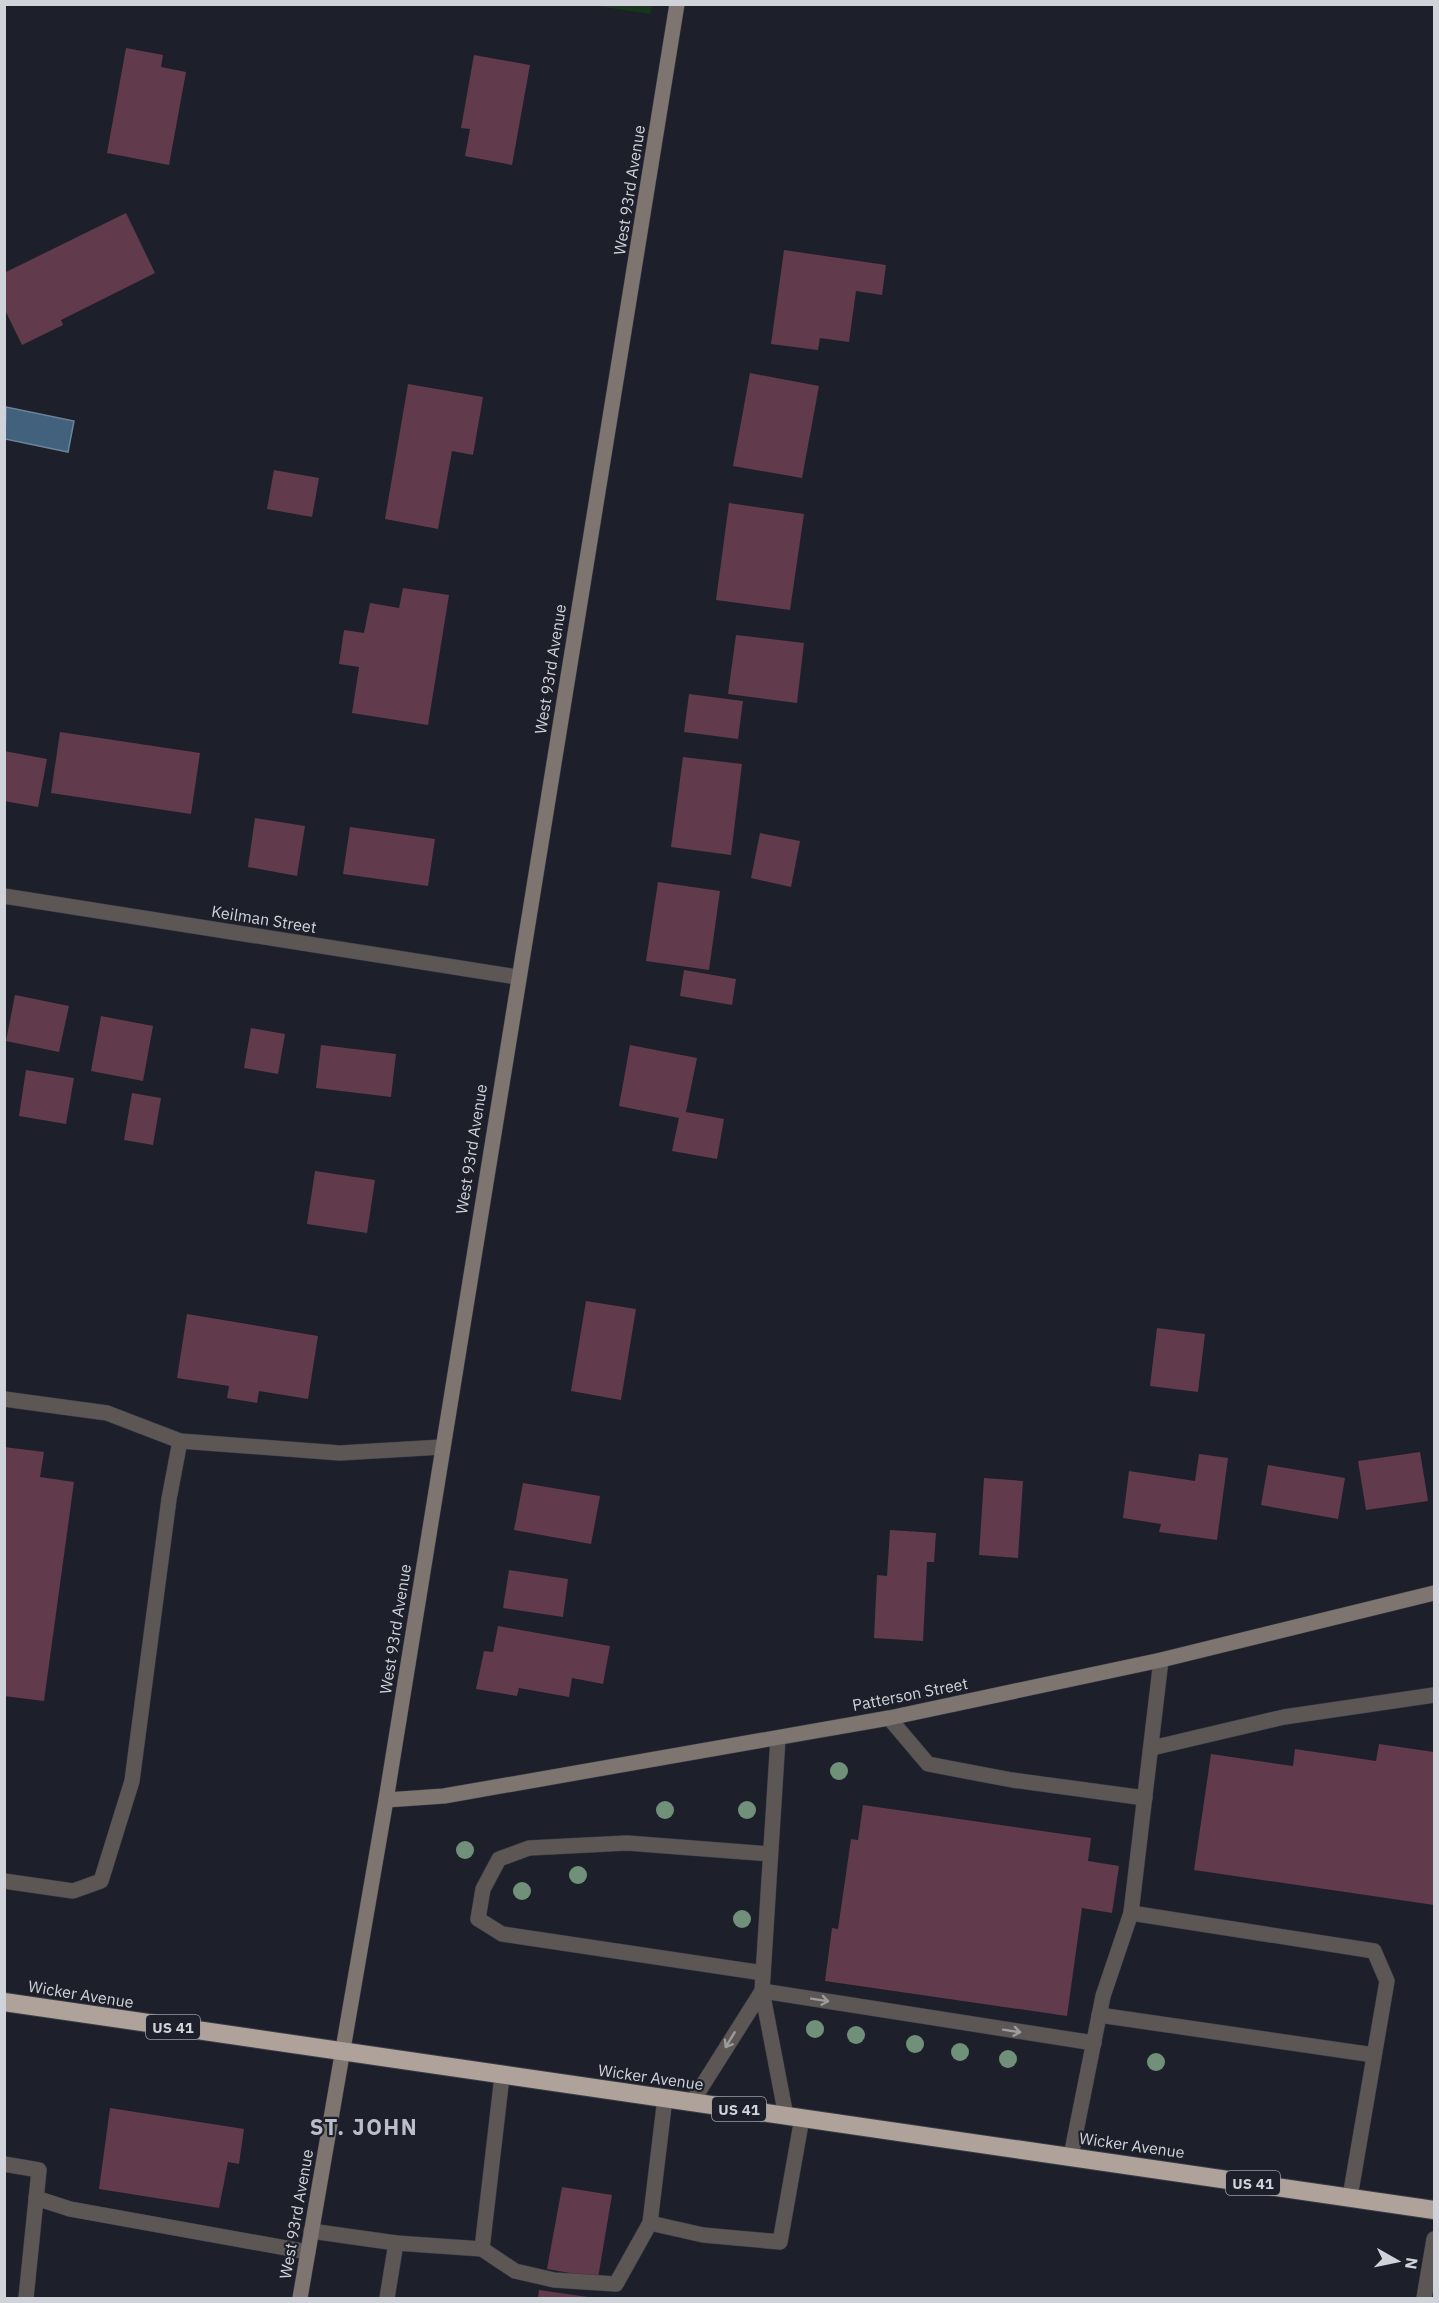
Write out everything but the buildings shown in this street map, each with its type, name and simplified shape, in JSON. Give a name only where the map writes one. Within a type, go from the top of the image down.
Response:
[{"type":"highway","name":"Wicker Avenue","points":[[4,2002],[342,2053],[1434,2210]]},
{"type":"street","name":"West 93rd Avenue","points":[[300,2298],[386,1800],[517,977],[677,4]]},
{"type":"street","name":"Keilman Street","points":[[4,896],[517,977]]},
{"type":"street","points":[[4,1399],[107,1413],[180,1441],[340,1453],[442,1447]]},
{"type":"street","points":[[4,1881],[73,1891],[101,1881],[132,1781],[169,1499],[180,1441]]},
{"type":"street","name":"Patterson Street","points":[[386,1800],[444,1796],[889,1718],[1161,1660],[1434,1593]]},
{"type":"street","points":[[1071,2156],[1099,2015],[1131,1913],[1161,1660]]},
{"type":"street","points":[[1152,1749],[1284,1717],[1434,1695]]},
{"type":"street","points":[[889,1718],[928,1764],[1012,1780],[1145,1798]]},
{"type":"street","points":[[650,2223],[703,2235],[780,2242],[794,2117],[762,1991],[778,1738]]},
{"type":"street","points":[[763,1973],[502,1934],[478,1919],[483,1889],[499,1859],[529,1848],[627,1844],[770,1854]]},
{"type":"street","points":[[1131,1913],[1374,1951],[1387,1981],[1350,2197]]},
{"type":"street","points":[[762,1991],[1094,2043]]},
{"type":"street","points":[[692,2102],[762,1991]]},
{"type":"street","points":[[1099,2015],[1374,2055]]},
{"type":"street","points":[[482,2250],[502,2076]]},
{"type":"street","points":[[311,2231],[396,2243],[482,2250],[515,2271],[554,2280],[616,2284],[650,2223],[665,2098]]},
{"type":"street","points":[[4,2164],[39,2170],[26,2298]]},
{"type":"street","points":[[36,2198],[70,2209],[308,2252]]},
{"type":"street","points":[[1424,2298],[1434,2239]]},
{"type":"street","points":[[387,2298],[396,2243]]},
{"type":"green space","points":[[652,4],[650,14],[592,5]]},
{"type":"water","points":[[6,407],[74,421],[68,452],[5,439]]},
{"type":"district","name":"ST. JOHN","points":[[364,2126]]}]
